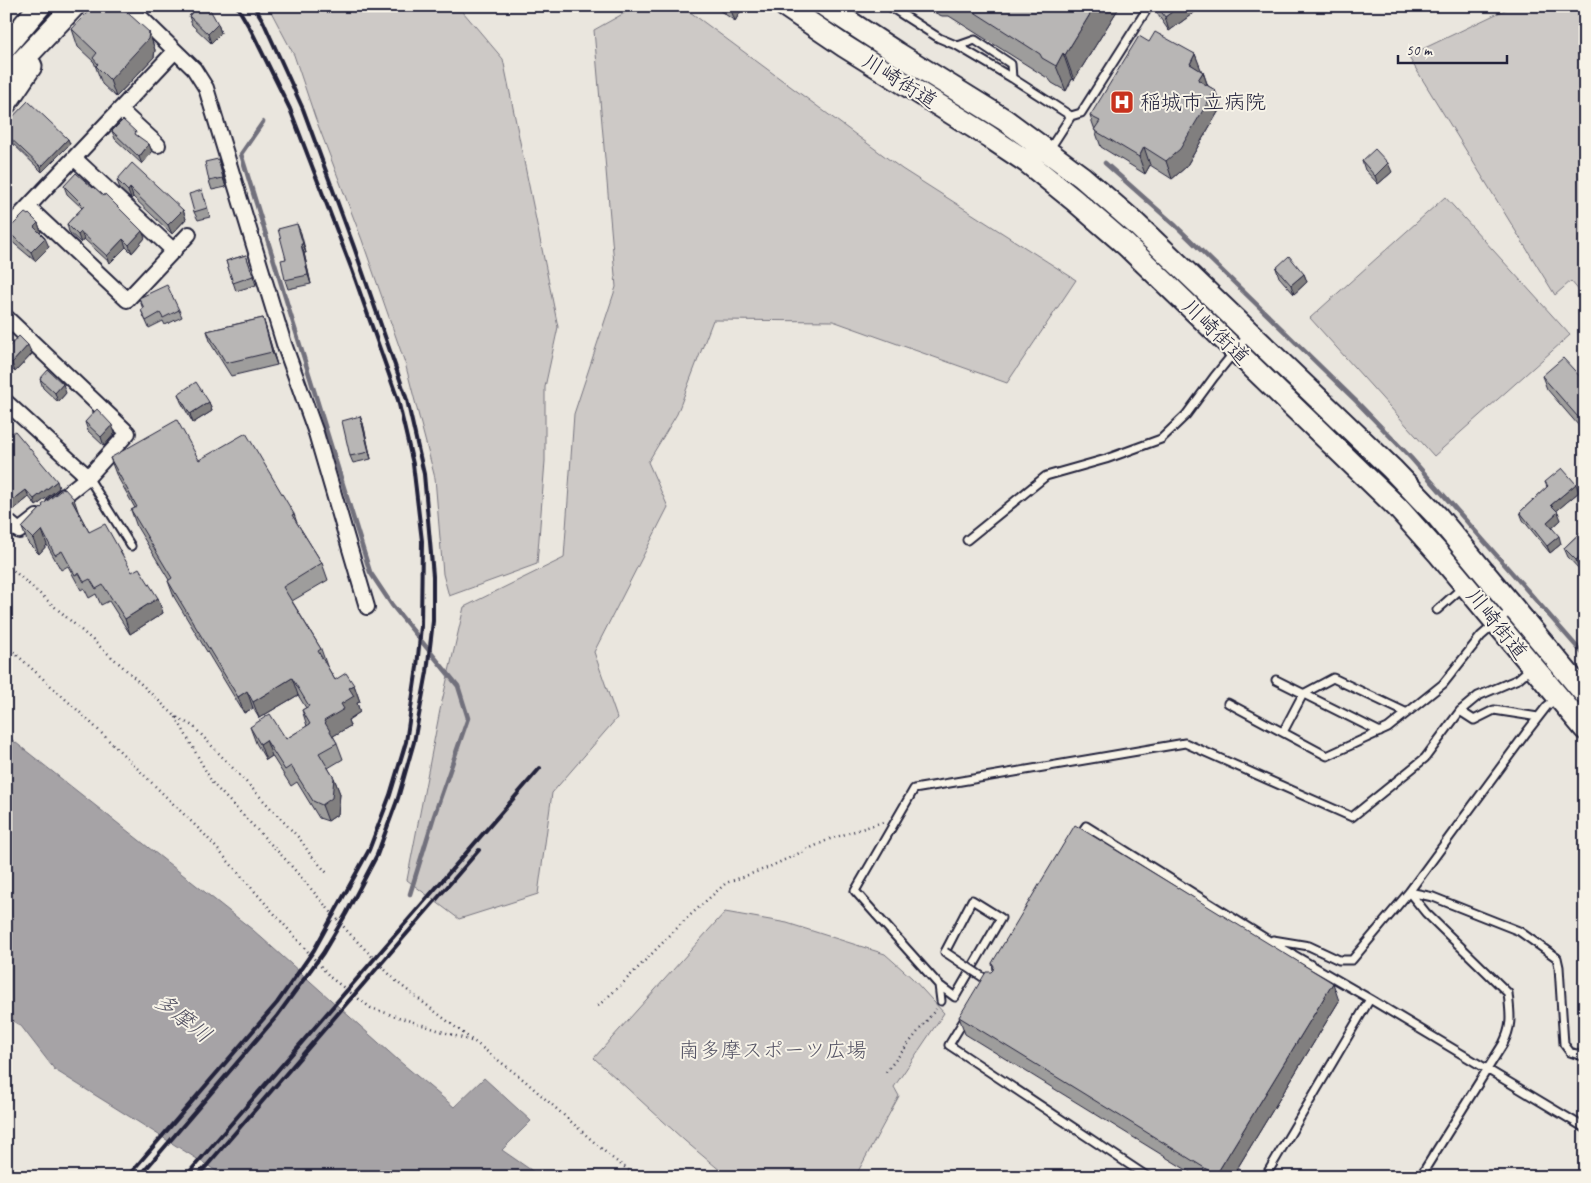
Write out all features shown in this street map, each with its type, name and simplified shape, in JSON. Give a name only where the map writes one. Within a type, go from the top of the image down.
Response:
[{"type":"main road","points":[[6,78],[74,6]]},
{"type":"main road","name":"川崎街道","points":[[785,6],[844,46],[972,126],[1037,156],[1103,194],[1392,469],[1438,517],[1474,578],[1496,623],[1532,667],[1570,691]]},
{"type":"main road","name":"川崎街道","points":[[825,6],[1005,120],[1074,200],[1126,245],[1397,507],[1474,578],[1514,607],[1570,691],[1585,730]]},
{"type":"main road","points":[[6,46],[34,8]]},
{"type":"main road","points":[[6,103],[60,22]]},
{"type":"street","points":[[131,7],[194,69],[206,88],[284,344],[316,433],[366,607]]},
{"type":"street","points":[[6,230],[175,51]]},
{"type":"street","points":[[120,110],[158,145]]},
{"type":"street","points":[[74,158],[174,251]]},
{"type":"street","points":[[28,207],[128,300],[189,234]]},
{"type":"street","points":[[6,317],[128,433],[88,477],[19,531],[6,520]]},
{"type":"street","points":[[6,402],[88,477]]},
{"type":"lane","points":[[889,6],[940,38],[958,46],[1012,78],[1071,116]]},
{"type":"lane","points":[[1037,156],[1071,116],[1081,113],[1149,6]]},
{"type":"lane","points":[[958,46],[975,40],[1011,64],[1012,78]]},
{"type":"lane","points":[[967,540],[1046,476],[1106,459],[1160,439],[1186,415],[1214,376],[1250,334]]},
{"type":"lane","points":[[88,477],[131,546]]},
{"type":"lane","points":[[1437,610],[1474,578]]},
{"type":"lane","points":[[1228,703],[1327,756],[1388,728],[1444,684],[1482,636],[1514,607]]},
{"type":"lane","points":[[995,985],[944,952],[972,900],[1001,918],[955,997],[938,985],[855,891],[914,789],[1185,743],[1352,817],[1425,758],[1460,711],[1478,696],[1518,679],[1532,667]]},
{"type":"lane","points":[[1283,732],[1302,694],[1332,678],[1407,713]]},
{"type":"lane","points":[[1276,680],[1380,732]]},
{"type":"lane","points":[[1268,940],[1309,946],[1339,960],[1352,960],[1409,892],[1538,717],[1547,706],[1570,691]]},
{"type":"lane","points":[[1460,711],[1474,720],[1494,710],[1538,717]]},
{"type":"lane","points":[[1075,842],[1086,826],[1268,940],[1585,1128]]},
{"type":"lane","points":[[1409,892],[1433,898],[1519,932],[1556,958],[1559,967],[1564,1044],[1570,1052],[1585,1057]]},
{"type":"lane","points":[[1409,892],[1426,913],[1508,992],[1510,1032],[1420,1177]]},
{"type":"lane","points":[[986,986],[991,977]]},
{"type":"lane","points":[[938,985],[941,1001]]},
{"type":"lane","points":[[1265,1177],[1370,999]]},
{"type":"lane","points":[[970,1011],[948,1045],[1148,1177]]},
{"type":"path","points":[[6,564],[176,716],[193,726],[294,832],[327,873]]},
{"type":"path","points":[[6,645],[85,717],[205,835],[331,978],[371,1008],[478,1044]]},
{"type":"path","points":[[176,716],[213,784],[287,861],[349,932],[398,983],[524,1080],[612,1158],[638,1177]]},
{"type":"path","points":[[598,1006],[686,919],[726,883],[767,868],[830,840],[898,817]]},
{"type":"path","points":[[886,1072],[941,1001]]},
{"type":"green space","points":[[268,6],[458,6],[503,59],[558,327],[545,387],[545,461],[537,564],[449,596],[443,574],[435,478],[405,363],[294,55]]},
{"type":"green space","points":[[637,6],[682,6],[902,169],[1076,280],[1007,383],[833,321],[713,320],[677,414],[648,462],[668,507],[594,652],[617,718],[552,793],[538,894],[459,919],[407,880],[440,710],[464,607],[564,558],[574,414],[616,287],[594,30]]},
{"type":"green space","points":[[1513,6],[1585,6],[1585,298],[1571,281],[1555,295],[1408,56]]},
{"type":"green space","points":[[1445,197],[1570,335],[1434,456],[1310,318]]},
{"type":"green space","name":"南多摩スポーツ広場","points":[[725,912],[787,923],[885,954],[912,978],[944,1013],[894,1087],[899,1096],[855,1177],[728,1177],[685,1141],[594,1058]]},
{"type":"water","name":"多摩川","points":[[6,735],[253,930],[398,1060],[454,1107],[484,1078],[531,1121],[502,1150],[541,1177],[226,1177],[55,1070],[21,1026],[6,1017]]},
{"type":"building","points":[[93,6],[120,6],[149,32],[148,39],[110,80],[96,66],[98,64],[93,58],[97,53],[72,29]]},
{"type":"building","points":[[198,6],[208,6],[218,24],[208,34],[189,16]]},
{"type":"building","points":[[725,6],[733,6],[731,10]]},
{"type":"building","points":[[965,6],[1095,6],[1065,55],[1063,53],[1056,66]]},
{"type":"building","points":[[1157,6],[1180,6],[1165,17]]},
{"type":"building","points":[[1155,32],[1195,54],[1190,64],[1203,72],[1198,80],[1215,90],[1180,149],[1166,161],[1144,147],[1139,157],[1094,130],[1100,121],[1090,116],[1139,36],[1149,42]]},
{"type":"building","points":[[28,101],[68,139],[41,167],[6,134],[6,124]]},
{"type":"building","points":[[123,120],[136,132],[135,134],[149,144],[139,157],[112,131]]},
{"type":"building","points":[[1375,149],[1388,163],[1375,176],[1362,161]]},
{"type":"building","points":[[218,159],[223,178],[209,181],[205,162]]},
{"type":"building","points":[[132,163],[183,210],[168,225],[130,188],[128,191],[117,180]]},
{"type":"building","points":[[76,173],[104,196],[105,194],[142,231],[129,245],[123,239],[107,256],[81,232],[78,235],[67,224],[84,206],[64,186]]},
{"type":"building","points":[[202,190],[207,208],[194,212],[189,194]]},
{"type":"building","points":[[25,213],[29,214],[38,223],[34,227],[45,238],[31,252],[7,231]]},
{"type":"building","points":[[297,224],[303,244],[301,244],[308,275],[285,280],[281,260],[286,259],[278,229]]},
{"type":"building","points":[[246,255],[253,276],[233,283],[226,261]]},
{"type":"building","points":[[1289,256],[1304,274],[1291,285],[1276,268]]},
{"type":"building","points":[[167,285],[179,310],[163,318],[160,313],[146,321],[141,310],[144,308],[139,298]]},
{"type":"building","points":[[263,318],[272,352],[226,363],[207,331]]},
{"type":"building","points":[[19,336],[28,345],[12,363],[6,358],[6,350]]},
{"type":"building","points":[[1563,358],[1585,382],[1585,425],[1542,376]]},
{"type":"building","points":[[48,370],[63,384],[55,393],[40,379]]},
{"type":"building","points":[[196,382],[209,402],[190,414],[178,394]]},
{"type":"building","points":[[97,409],[112,425],[101,437],[85,422]]},
{"type":"building","points":[[360,416],[369,452],[350,456],[342,421]]},
{"type":"building","points":[[177,420],[199,460],[246,433],[294,514],[292,515],[322,563],[283,587],[321,649],[318,651],[335,680],[346,673],[354,685],[349,688],[354,696],[341,704],[344,709],[324,721],[337,743],[319,753],[334,778],[332,798],[322,805],[313,801],[291,766],[285,770],[266,740],[260,744],[250,727],[270,714],[286,739],[310,724],[302,710],[309,706],[292,678],[253,702],[247,691],[238,697],[168,581],[172,578],[131,510],[137,507],[110,458]]},
{"type":"building","points":[[8,429],[12,433],[15,431],[57,481],[34,499],[26,490],[9,503],[6,499],[6,430]]},
{"type":"building","points":[[1562,468],[1576,484],[1551,505],[1558,512],[1547,522],[1559,536],[1547,546],[1520,512],[1548,486],[1545,482]]},
{"type":"building","points":[[64,488],[74,499],[72,501],[89,532],[105,524],[132,572],[139,568],[158,598],[125,619],[103,585],[96,589],[90,579],[84,582],[79,573],[75,575],[62,551],[55,555],[42,530],[33,539],[22,528],[42,505]]},
{"type":"building","points":[[1585,528],[1585,551],[1576,560],[1564,548]]},
{"type":"building","points":[[1075,825],[1333,983],[1216,1175],[959,1017],[986,972],[993,970],[994,966],[992,963]]},
{"type":"waterway","points":[[263,122],[241,154],[370,572],[392,605],[458,686],[468,718],[434,816],[410,894]]},
{"type":"waterway","points":[[1105,163],[1176,226],[1356,401],[1411,458],[1585,656]]},
{"type":"railway","points":[[127,1177],[277,1003],[314,950],[369,850],[390,795],[406,742],[421,626],[422,541],[413,464],[398,400],[352,270],[290,109],[237,6]]},
{"type":"railway","points":[[139,1177],[277,1016],[323,953],[346,914],[377,855],[398,798],[414,742],[427,672],[433,621],[433,576],[424,474],[407,400],[354,247],[303,109],[263,21],[254,6]]},
{"type":"railway","points":[[185,1177],[540,768]]},
{"type":"railway","points":[[197,1177],[479,850]]},
{"type":"place","name":"稲城市立病院","points":[[1122,102]]}]
